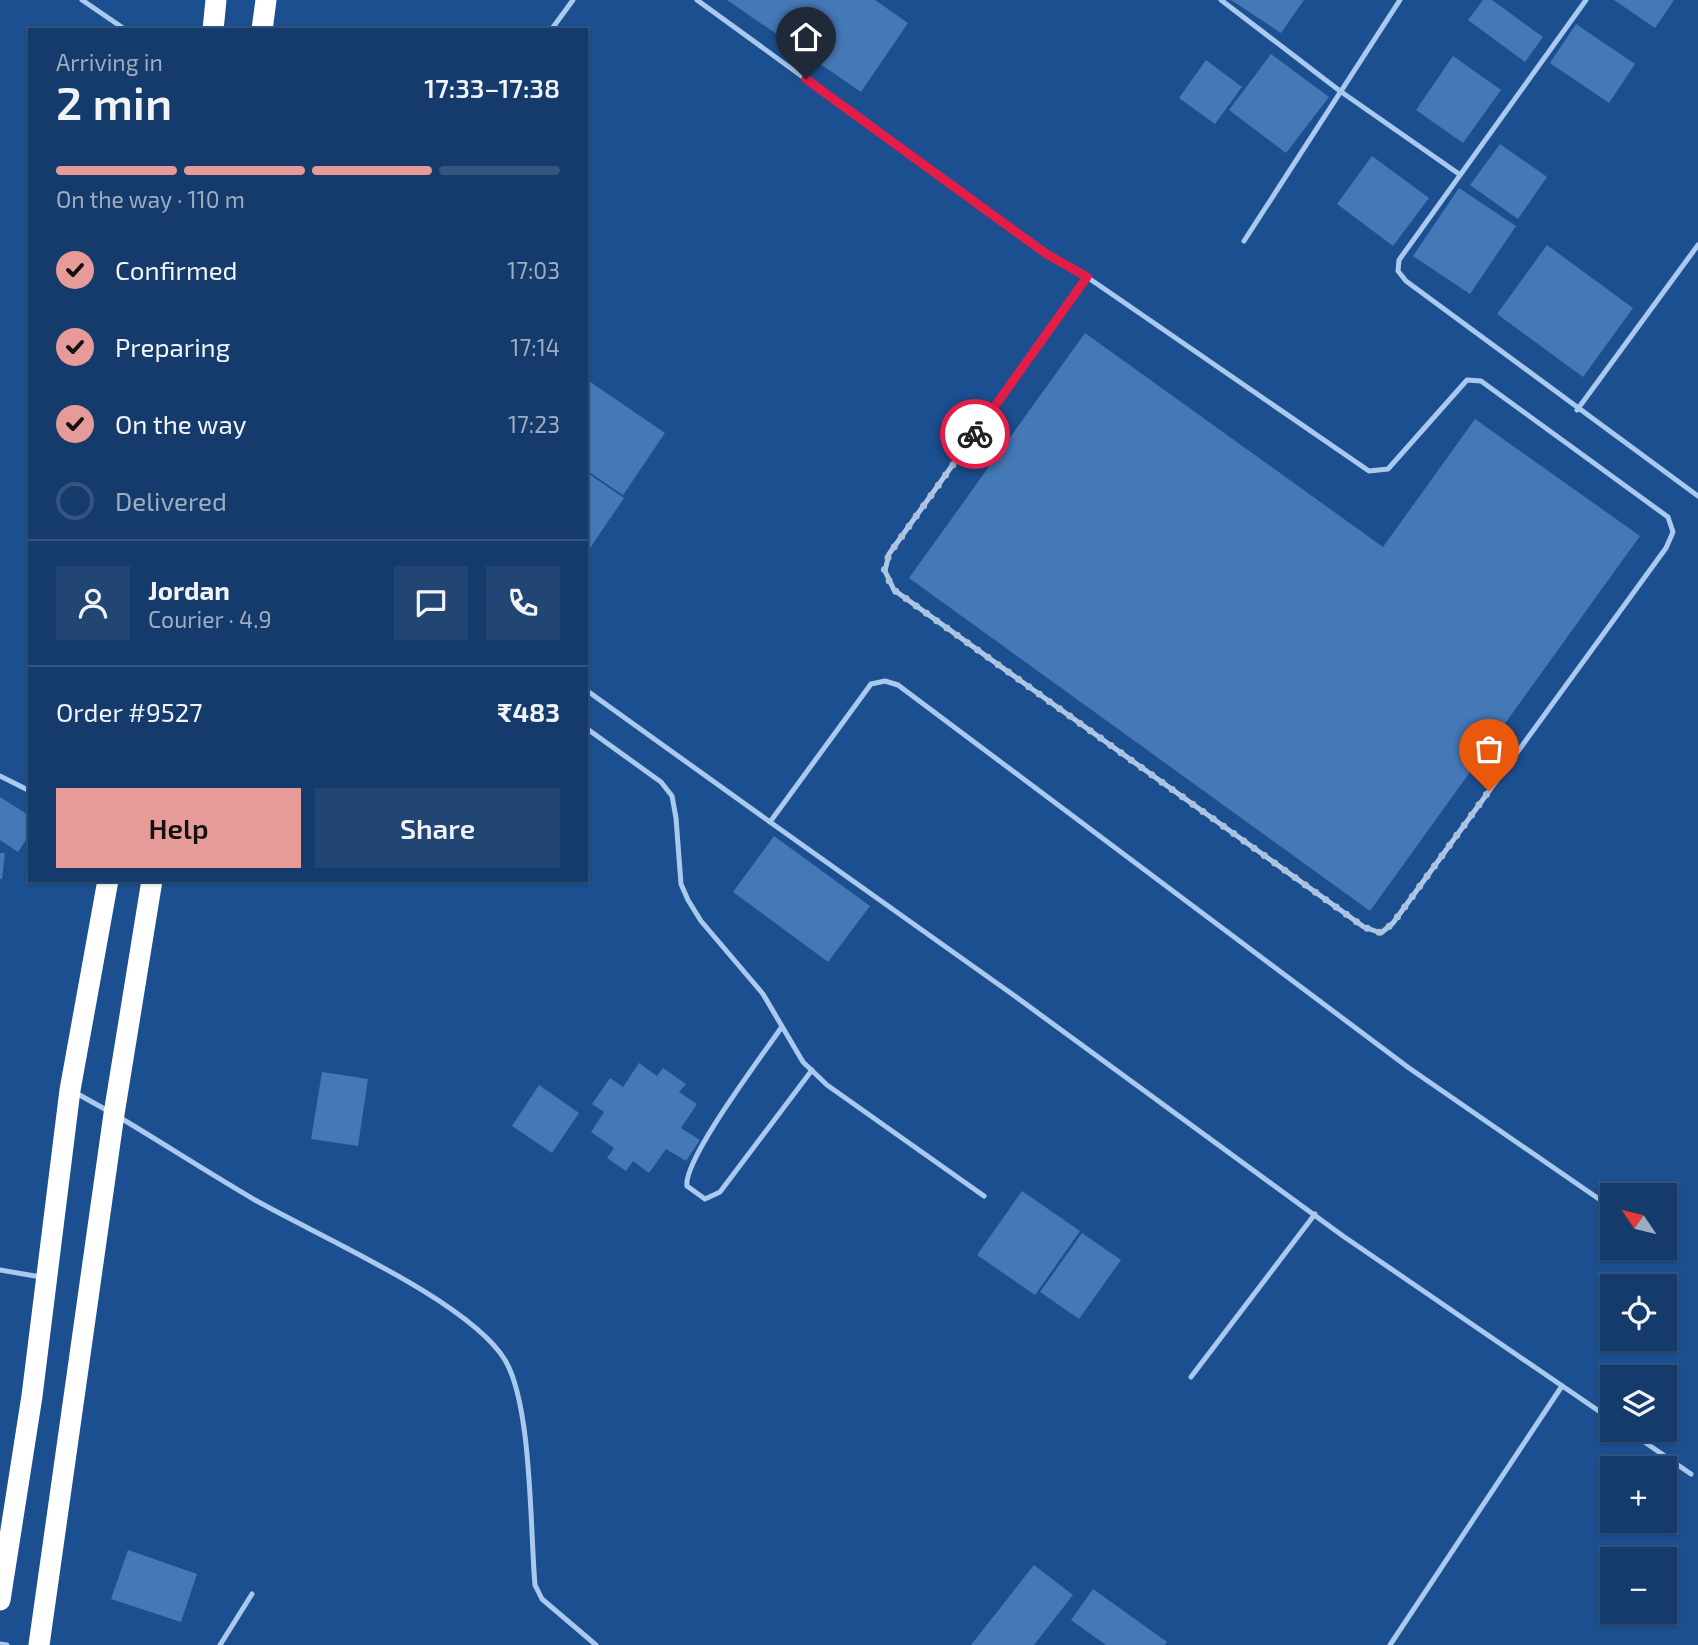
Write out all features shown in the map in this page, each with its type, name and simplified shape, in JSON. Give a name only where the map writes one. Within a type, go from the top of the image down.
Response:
[{"type":"highway","points":[[213,28],[216,0]]},
{"type":"highway","points":[[262,28],[266,0]]},
{"type":"highway","points":[[0,1600],[47,1278],[70,1090],[108,882]]},
{"type":"highway","points":[[39,1645],[114,1114],[152,882]]},
{"type":"lane","points":[[82,0],[123,28]]},
{"type":"lane","points":[[552,28],[573,0]]},
{"type":"lane","points":[[697,0],[1045,253],[1087,277],[1369,471],[1388,469],[1467,380],[1481,381],[1668,517],[1673,532],[1666,548],[1393,923],[1381,933],[1364,927],[894,590],[884,571],[889,554],[1087,277]]},
{"type":"lane","points":[[1221,0],[1340,91],[1458,174]]},
{"type":"lane","points":[[1244,241],[1400,0]]},
{"type":"lane","points":[[1586,0],[1458,174],[1399,260],[1398,271],[1406,281],[1577,410],[1698,496]]},
{"type":"lane","points":[[1577,410],[1698,245]]},
{"type":"lane","points":[[770,822],[871,684],[884,681],[898,685],[1398,1060],[1502,1136],[1600,1200]]},
{"type":"lane","points":[[588,691],[1315,1214],[1600,1412]]},
{"type":"lane","points":[[588,729],[661,782],[672,796],[681,884],[688,900],[701,921],[763,994],[803,1062],[827,1085],[984,1196]]},
{"type":"lane","points":[[0,776],[28,789]]},
{"type":"lane","points":[[781,1028],[699,1150],[686,1177],[687,1186],[705,1199],[720,1192],[812,1070]]},
{"type":"lane","points":[[70,1090],[254,1199],[430,1295],[479,1331],[505,1359],[522,1401],[534,1585],[542,1599],[596,1645]]},
{"type":"lane","points":[[1191,1377],[1315,1214]]},
{"type":"lane","points":[[0,1270],[47,1278]]},
{"type":"lane","points":[[1390,1645],[1562,1386]]},
{"type":"lane","points":[[1644,1442],[1691,1474]]},
{"type":"lane","points":[[220,1645],[252,1594]]},
{"type":"lane","points":[[0,1644],[7,1645]]},
{"type":"building","points":[[727,0],[875,0],[908,23],[861,92]]},
{"type":"building","points":[[1231,0],[1304,0],[1281,33]]},
{"type":"building","points":[[1483,0],[1492,0],[1543,37],[1525,62],[1468,20]]},
{"type":"building","points":[[1614,0],[1674,0],[1655,28]]},
{"type":"building","points":[[1576,24],[1635,64],[1609,103],[1550,63]]},
{"type":"building","points":[[1271,54],[1329,97],[1286,153],[1229,110]]},
{"type":"building","points":[[1453,56],[1501,90],[1463,143],[1416,110]]},
{"type":"building","points":[[1206,60],[1242,87],[1215,124],[1179,98]]},
{"type":"building","points":[[1500,144],[1547,177],[1518,219],[1470,185]]},
{"type":"building","points":[[1372,156],[1429,198],[1393,246],[1337,204]]},
{"type":"building","points":[[1459,188],[1516,226],[1470,294],[1413,256]]},
{"type":"building","points":[[1547,245],[1633,308],[1583,377],[1497,314]]},
{"type":"building","points":[[1085,333],[1383,547],[1475,419],[1640,536],[1370,911],[909,578]]},
{"type":"building","points":[[588,380],[665,433],[623,495],[588,471]]},
{"type":"building","points":[[588,473],[624,498],[588,551]]},
{"type":"building","points":[[0,797],[28,815],[28,837],[18,852],[0,840]]},
{"type":"building","points":[[774,836],[870,906],[828,962],[733,892]]},
{"type":"building","points":[[0,853],[5,853],[2,879],[0,879]]},
{"type":"building","points":[[639,1063],[657,1076],[663,1068],[686,1084],[679,1092],[697,1104],[681,1128],[700,1140],[686,1161],[666,1149],[649,1173],[633,1161],[626,1171],[607,1158],[614,1148],[591,1132],[604,1112],[592,1104],[610,1078],[623,1087]]},
{"type":"building","points":[[322,1072],[368,1079],[358,1146],[311,1139]]},
{"type":"building","points":[[539,1085],[579,1113],[552,1153],[512,1126]]},
{"type":"building","points":[[1022,1191],[1080,1231],[1035,1295],[977,1255]]},
{"type":"building","points":[[1082,1233],[1121,1260],[1079,1319],[1040,1292]]},
{"type":"building","points":[[128,1550],[197,1574],[181,1622],[111,1599]]},
{"type":"building","points":[[1034,1565],[1073,1595],[1034,1645],[971,1645]]},
{"type":"building","points":[[1093,1589],[1167,1642],[1165,1645],[1106,1645],[1071,1620]]},
{"type":"way so far","points":[[975,434],[889,554],[884,571],[894,590],[1364,927],[1381,933],[1393,923],[1489,791]]},
{"type":"route","points":[[806,79],[1045,253],[1087,277],[975,434]]}]
